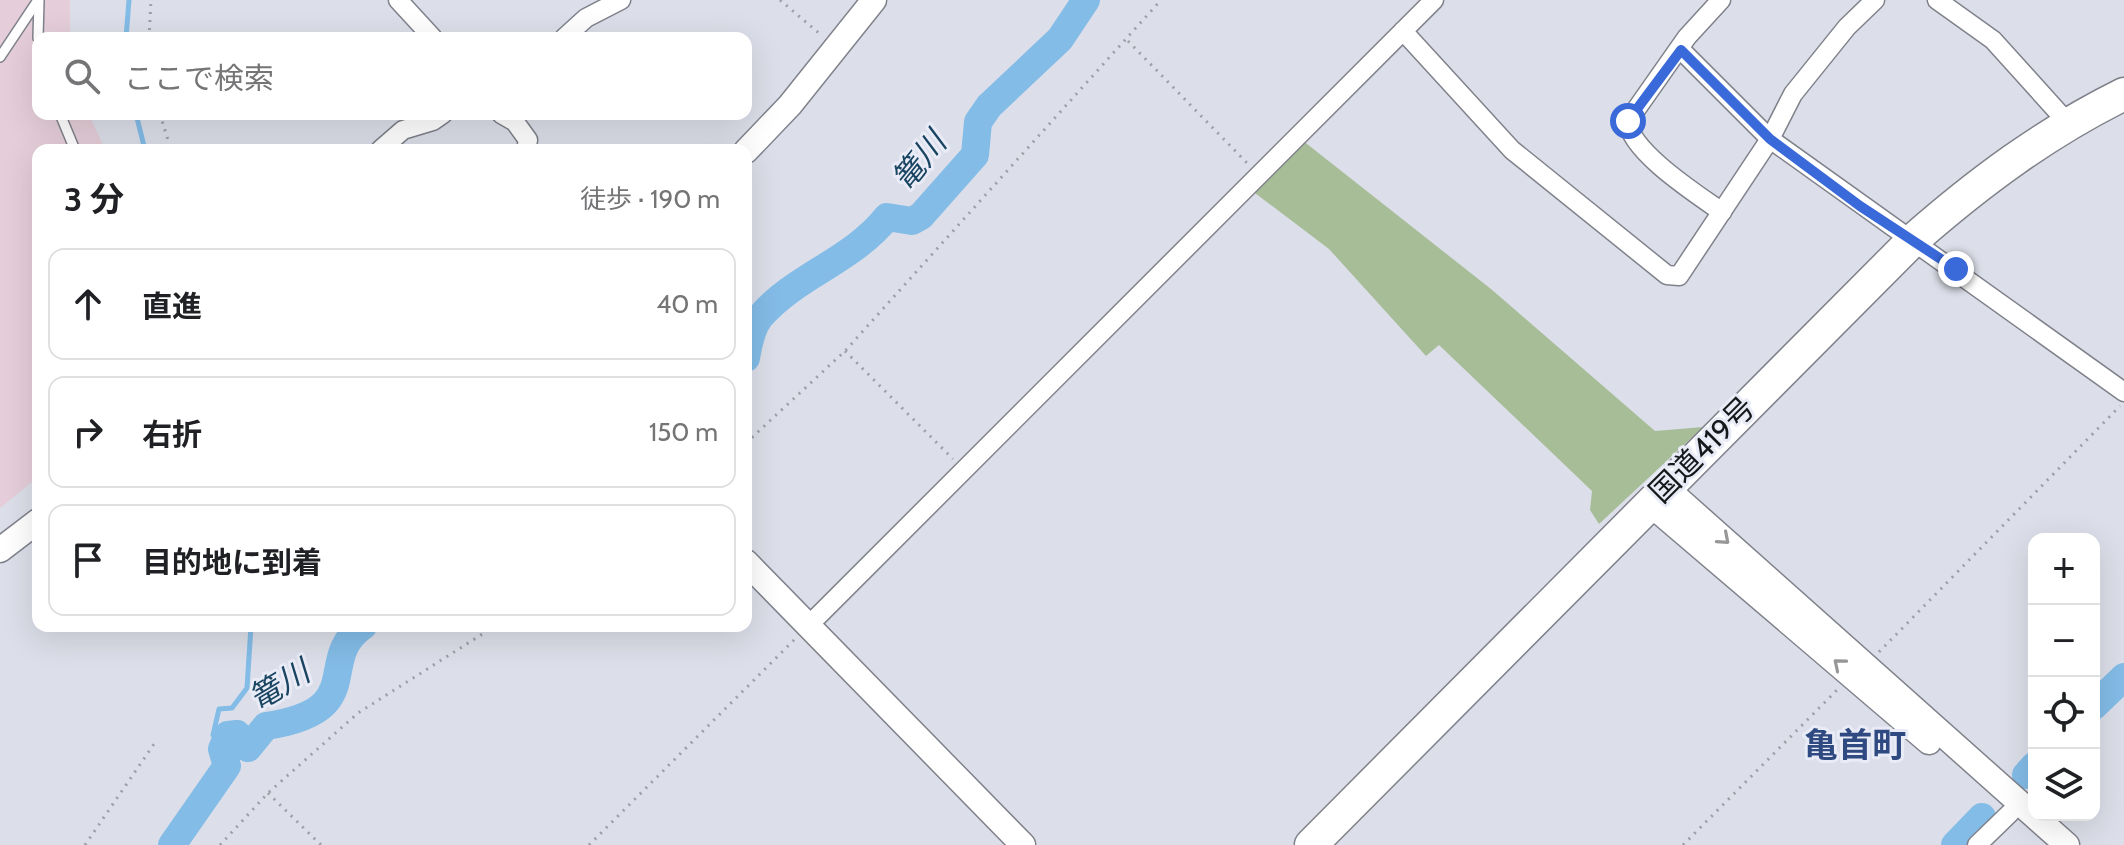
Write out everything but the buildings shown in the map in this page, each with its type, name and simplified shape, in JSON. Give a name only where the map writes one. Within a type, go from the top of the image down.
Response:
[{"type":"highway","name":"国道419号","points":[[1311,845],[1912,241],[1973,187],[2067,122],[2124,94]]},
{"type":"street","points":[[398,0],[427,32]]},
{"type":"street","points":[[571,32],[586,18],[621,0]]},
{"type":"street","points":[[752,144],[874,0]]},
{"type":"street","points":[[808,626],[1434,0]]},
{"type":"street","points":[[1403,31],[1512,150],[1667,275],[1679,276],[1770,139],[1793,94],[1847,27],[1875,0]]},
{"type":"street","points":[[1937,0],[1993,40],[2067,122]]},
{"type":"street","points":[[1712,4],[1681,50],[1637,104],[1628,127],[1670,175],[1722,212]]},
{"type":"street","points":[[1681,50],[1770,139],[2124,392]]},
{"type":"street","points":[[387,144],[403,130],[434,120]]},
{"type":"street","points":[[515,120],[528,140],[527,144]]},
{"type":"street","points":[[1657,495],[2067,845]]},
{"type":"street","points":[[0,550],[32,526]]},
{"type":"street","points":[[752,568],[1023,845]]},
{"type":"street","points":[[1860,670],[2044,845]]},
{"type":"street","points":[[1977,845],[2010,813]]},
{"type":"lane","points":[[38,32],[39,0]]},
{"type":"lane","points":[[0,57],[39,0]]},
{"type":"lane","points":[[62,120],[72,144]]},
{"type":"path","points":[[149,32],[151,0]]},
{"type":"path","points":[[780,0],[836,47]]},
{"type":"path","points":[[752,437],[845,351],[1128,41],[1161,0]]},
{"type":"path","points":[[1128,41],[1259,175]]},
{"type":"path","points":[[162,120],[169,144]]},
{"type":"path","points":[[845,351],[964,470]]},
{"type":"path","points":[[1683,845],[2124,402]]},
{"type":"path","points":[[589,845],[808,626]]},
{"type":"path","points":[[220,845],[268,793],[358,713],[486,632]]},
{"type":"path","points":[[85,845],[154,744]]},
{"type":"path","points":[[268,793],[321,845]]},
{"type":"shaded area","points":[[0,0],[70,0],[70,32],[32,32],[32,120],[92,120],[102,144],[32,144],[32,482],[0,508]]},
{"type":"green space","points":[[1302,140],[1491,289],[1655,431],[1703,427],[1599,524],[1590,510],[1592,491],[1439,345],[1426,356],[1329,249],[1251,190]]},
{"type":"waterway","points":[[126,32],[129,0]]},
{"type":"waterway","name":"篭川","points":[[752,334],[760,317],[774,303],[857,245],[887,217],[912,221],[921,216],[975,155],[978,122],[989,106],[1060,39],[1086,0]]},
{"type":"waterway","points":[[138,120],[144,144]]},
{"type":"waterway","points":[[222,749],[213,735],[219,709],[232,708],[247,688],[251,632]]},
{"type":"waterway","name":"篭川","points":[[172,845],[227,766],[222,749],[228,735],[237,734],[248,748],[266,726],[298,719],[319,708],[330,696],[342,654],[349,639],[357,632]]},
{"type":"waterway","points":[[2100,700],[2124,677]]},
{"type":"waterway","points":[[1955,845],[1982,817]]},
{"type":"district","name":"亀首町","points":[[1855,745]]},
{"type":"route","points":[[1628,121],[1655,79],[1681,50],[1770,139],[1860,206],[1956,269]]}]
